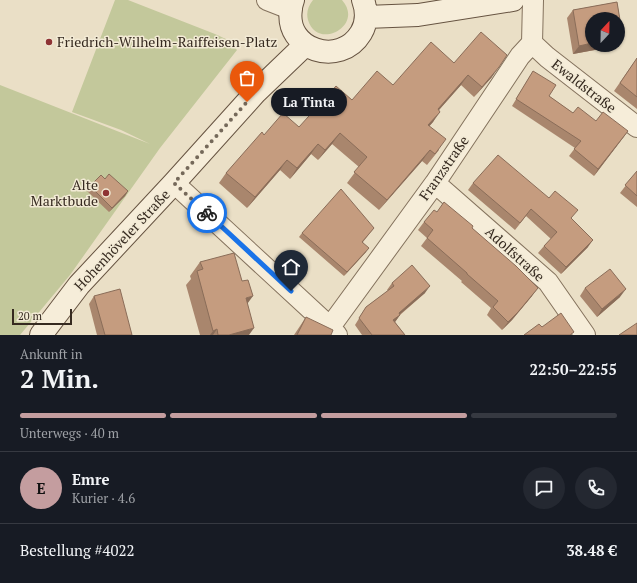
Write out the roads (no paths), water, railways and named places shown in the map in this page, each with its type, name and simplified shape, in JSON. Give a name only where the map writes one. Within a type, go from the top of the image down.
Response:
[{"type":"street","points":[[267,0],[292,5],[290,19],[298,38],[305,45],[316,50],[327,52],[339,51],[349,46],[358,38],[363,29],[364,9],[418,15],[513,0]]},
{"type":"street","points":[[532,43],[533,0]]},
{"type":"street","name":"Ewaldstraße","points":[[532,43],[547,57],[637,127]]},
{"type":"street","name":"Franzstraße","points":[[333,331],[520,56],[532,43]]},
{"type":"street","name":"Hohenhöveler Straße","points":[[41,335],[79,285],[256,92],[305,45]]},
{"type":"street","points":[[174,183],[333,331]]},
{"type":"street","name":"Adolfstraße","points":[[435,183],[548,282],[585,335]]},
{"type":"place","name":"Friedrich-Wilhelm-Raiffeisen-Platz","points":[[49,42]]},
{"type":"place","name":"La Tinta","points":[[247,102]]},
{"type":"place","name":"Alte Marktbude","points":[[106,193]]}]
